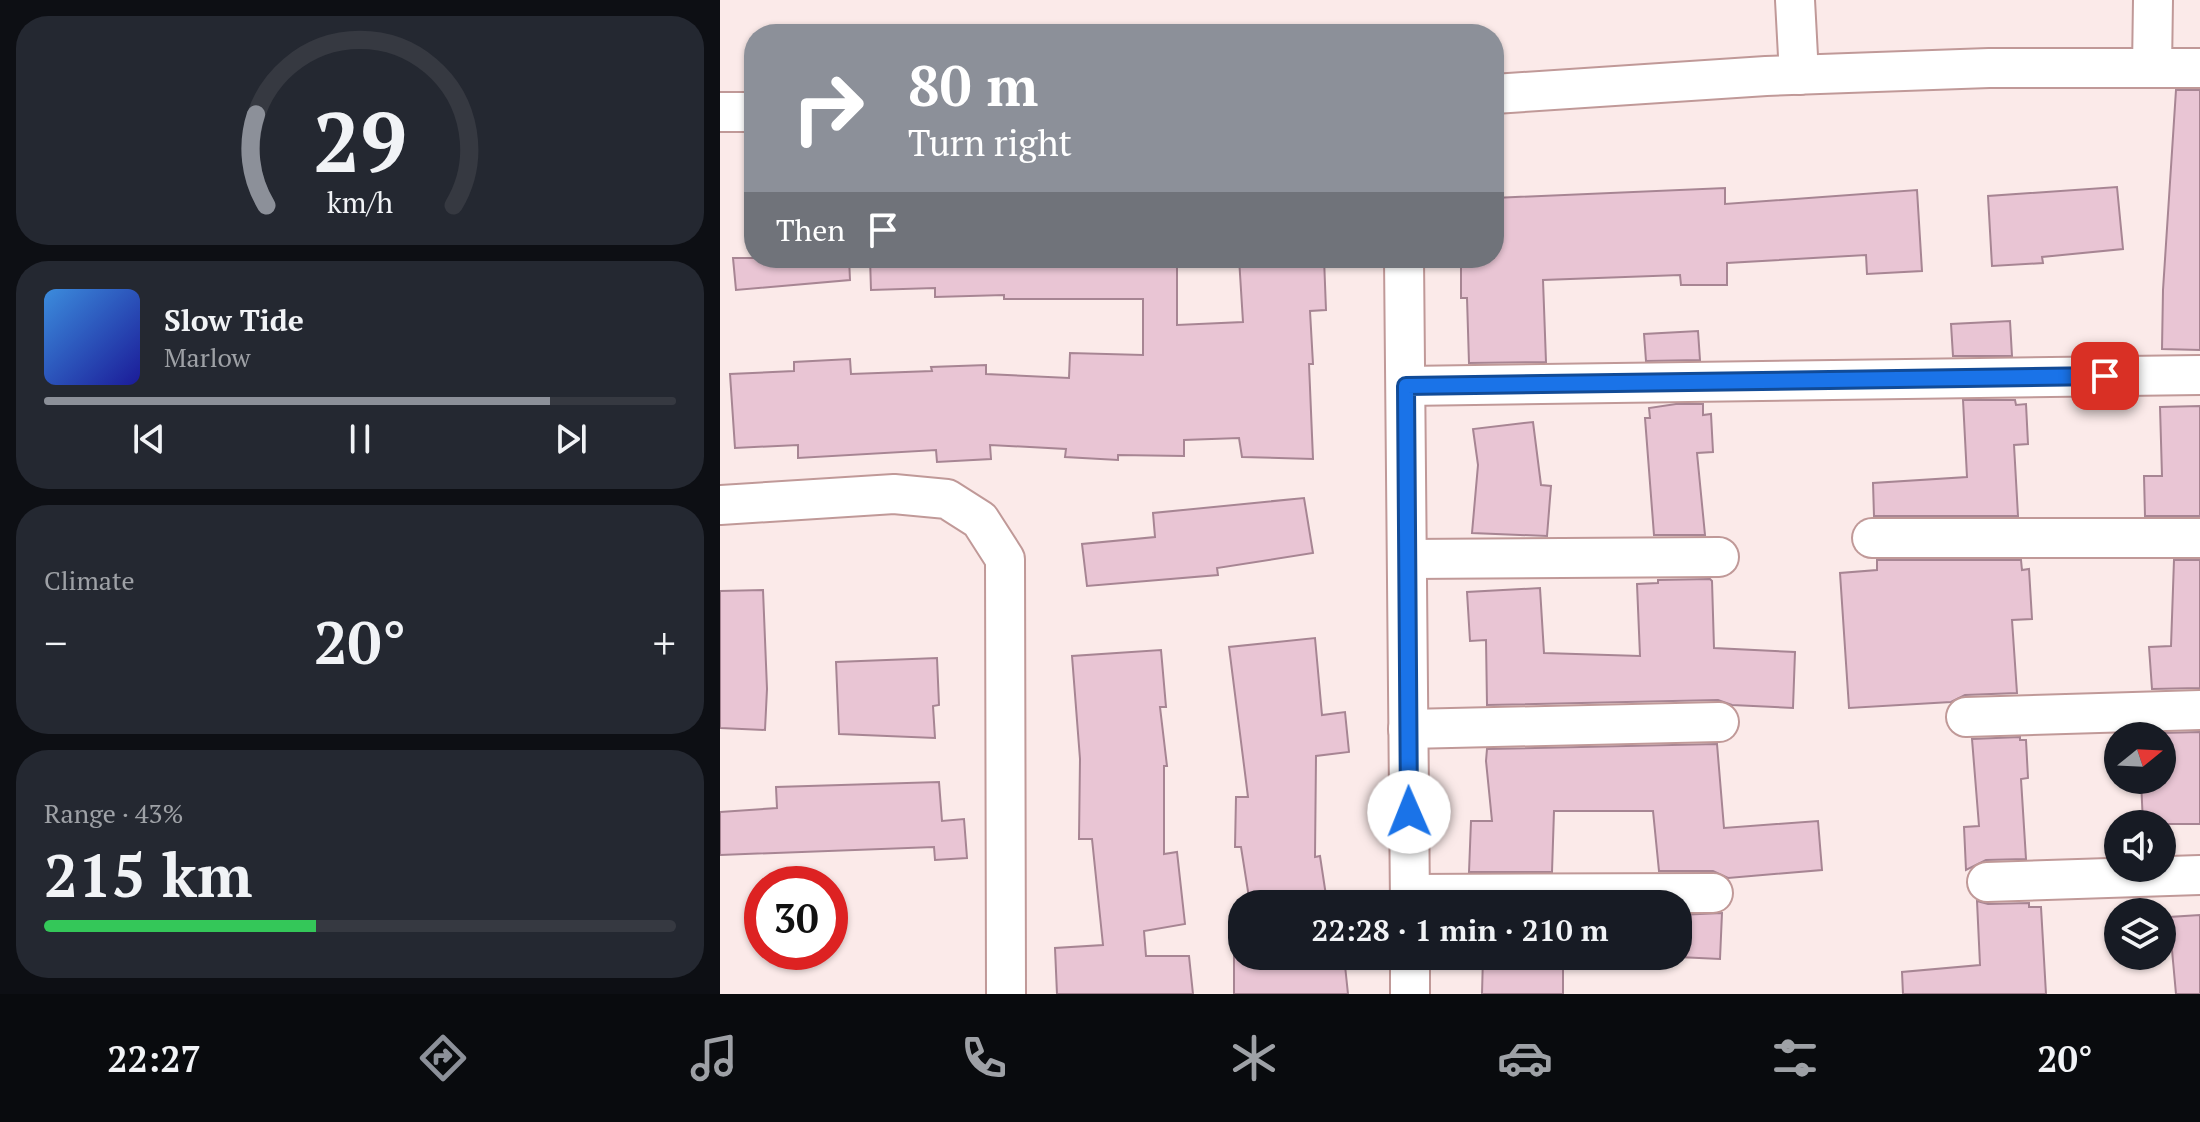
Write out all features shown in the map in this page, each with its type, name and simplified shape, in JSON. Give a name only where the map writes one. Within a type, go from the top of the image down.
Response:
[{"type":"street","points":[[1795,0],[1799,75]]},
{"type":"street","points":[[2152,68],[2153,0]]},
{"type":"street","points":[[1504,93],[1799,75],[1989,68],[2200,68]]},
{"type":"street","points":[[720,112],[744,112]]},
{"type":"street","points":[[1404,268],[1410,890]]},
{"type":"street","points":[[1406,386],[2200,375]]},
{"type":"street","points":[[720,505],[894,494],[947,499],[980,520],[1005,559],[1006,994]]},
{"type":"street","points":[[1872,538],[2200,538]]},
{"type":"street","points":[[1407,559],[1719,557]]},
{"type":"street","points":[[1966,717],[2200,710]]},
{"type":"street","points":[[1408,729],[1719,722]]},
{"type":"street","points":[[1987,882],[2200,875]]},
{"type":"street","points":[[1692,893],[1713,893]]},
{"type":"street","points":[[1410,970],[1410,994]]},
{"type":"building","points":[[2176,90],[2200,90],[2200,350],[2162,349]]},
{"type":"building","points":[[2117,187],[2123,249],[2042,257],[2043,263],[1992,266],[1988,196]]},
{"type":"building","points":[[1725,188],[1725,204],[1917,190],[1922,271],[1867,274],[1866,255],[1727,263],[1727,285],[1681,285],[1680,275],[1543,280],[1546,362],[1469,363],[1467,298],[1461,298],[1461,268],[1504,268],[1504,198]]},
{"type":"building","points":[[733,258],[744,258],[744,268],[849,268],[850,280],[736,290]]},
{"type":"building","points":[[870,268],[1177,268],[1177,325],[1243,322],[1240,268],[1324,268],[1326,310],[1310,311],[1313,459],[1242,457],[1239,438],[1184,440],[1184,456],[1118,455],[1118,460],[1065,457],[1066,449],[990,445],[991,459],[937,462],[936,450],[798,458],[798,445],[735,448],[730,374],[794,371],[794,362],[850,359],[851,374],[986,365],[986,374],[1069,378],[1070,353],[1143,355],[1143,299],[1004,299],[1004,295],[935,297],[935,288],[871,290]]},
{"type":"building","points":[[2010,321],[2012,356],[1953,356],[1951,324]]},
{"type":"building","points":[[1698,331],[1700,360],[1646,361],[1644,334]]},
{"type":"building","points":[[1963,400],[2015,400],[2016,405],[2026,404],[2028,444],[2014,445],[2018,516],[1874,516],[1873,483],[1967,477]]},
{"type":"building","points":[[1703,404],[1703,415],[1711,414],[1713,452],[1697,453],[1705,535],[1654,535],[1645,418],[1650,418],[1649,408]]},
{"type":"building","points":[[2200,406],[2200,516],[2145,516],[2144,476],[2162,476],[2160,407]]},
{"type":"building","points":[[1533,422],[1541,485],[1551,486],[1547,536],[1472,533],[1478,465],[1473,429]]},
{"type":"building","points":[[1304,498],[1313,553],[1217,568],[1218,575],[1087,586],[1082,544],[1155,537],[1153,513]]},
{"type":"building","points":[[1877,560],[2021,560],[2022,570],[2029,569],[2032,619],[2012,620],[2017,693],[1965,695],[1951,702],[1849,708],[1840,573],[1877,570]]},
{"type":"building","points":[[2174,560],[2200,560],[2200,688],[2152,689],[2149,647],[2171,646]]},
{"type":"building","points":[[1710,579],[1714,648],[1795,652],[1793,708],[1732,705],[1718,700],[1487,705],[1486,640],[1470,641],[1467,592],[1540,588],[1544,653],[1640,656],[1637,584],[1658,583],[1658,580]]},
{"type":"building","points":[[763,590],[767,689],[765,730],[720,728],[720,591]]},
{"type":"building","points":[[1315,638],[1322,715],[1345,712],[1349,752],[1316,756],[1315,857],[1320,856],[1325,890],[1248,890],[1241,847],[1235,847],[1236,797],[1248,797],[1229,647]]},
{"type":"building","points":[[1161,650],[1166,707],[1160,707],[1167,766],[1164,766],[1164,854],[1177,852],[1185,924],[1144,931],[1146,956],[1189,956],[1193,994],[1057,994],[1055,948],[1103,945],[1092,839],[1079,839],[1080,759],[1072,656]]},
{"type":"building","points":[[937,658],[939,705],[933,706],[935,738],[839,734],[836,662]]},
{"type":"building","points":[[2200,732],[2200,824],[2176,824],[2176,810],[2142,810],[2142,794],[2176,794],[2176,733]]},
{"type":"building","points":[[2020,737],[2020,740],[2026,740],[2028,778],[2021,779],[2026,859],[1986,860],[1966,870],[1964,827],[1979,826],[1972,739]]},
{"type":"building","points":[[1717,744],[1724,828],[1818,821],[1822,870],[1728,878],[1713,871],[1659,871],[1653,811],[1554,811],[1552,872],[1469,872],[1471,821],[1492,821],[1487,749]]},
{"type":"building","points":[[939,782],[942,821],[964,819],[967,858],[935,860],[934,847],[720,855],[720,812],[777,808],[776,787]]},
{"type":"building","points":[[1977,901],[1988,904],[2029,903],[2029,907],[2041,907],[2046,994],[1903,994],[1902,972],[1980,965]]},
{"type":"building","points":[[1722,913],[1720,959],[1692,958],[1692,914]]},
{"type":"building","points":[[2200,915],[2200,994],[2176,994],[2176,917]]},
{"type":"building","points":[[1234,970],[1345,970],[1348,994],[1234,994]]},
{"type":"building","points":[[1483,970],[1563,970],[1563,994],[1482,994]]},
{"type":"route","points":[[1409,812],[1406,386],[2105,376]]}]
